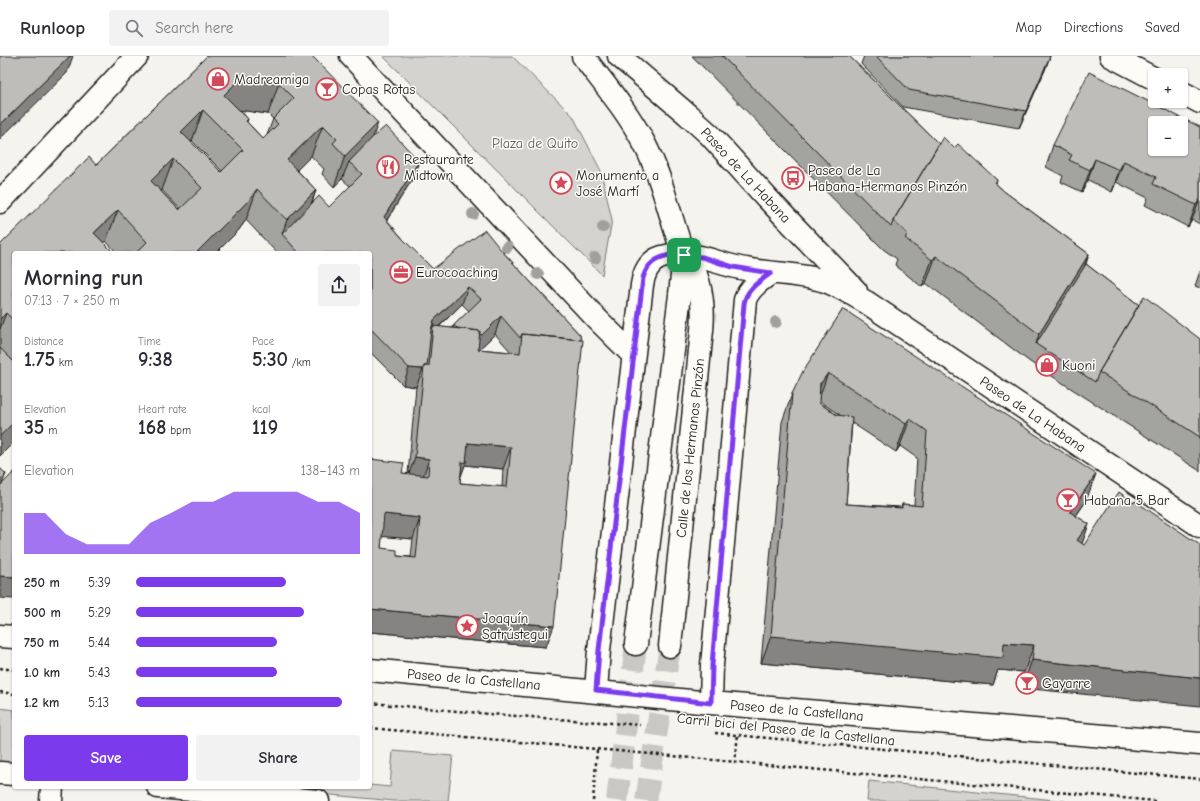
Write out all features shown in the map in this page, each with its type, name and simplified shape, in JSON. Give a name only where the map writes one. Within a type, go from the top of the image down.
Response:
[{"type":"street","points":[[0,202],[138,56]]},
{"type":"street","points":[[351,56],[591,313],[633,355]]},
{"type":"street","name":"Calle de los Hermanos Pinzón","points":[[583,56],[636,130],[651,157],[684,255],[692,267],[698,281],[702,305],[703,321],[670,646]]},
{"type":"street","name":"Paseo de La Habana","points":[[619,56],[710,135],[767,198],[866,302]]},
{"type":"street","points":[[1110,56],[1148,75]]},
{"type":"street","points":[[1188,96],[1200,102]]},
{"type":"street","points":[[596,690],[599,650],[642,285],[645,271],[660,257],[684,255],[636,644]]},
{"type":"street","name":"Paseo de La Habana","points":[[684,255],[702,257],[733,267],[804,276],[839,287],[866,302],[1200,526]]},
{"type":"street","points":[[711,703],[712,665],[744,304],[746,297],[751,290],[771,273]]},
{"type":"street","points":[[0,636],[12,637]]},
{"type":"street","name":"Paseo de la Castellana","points":[[372,670],[596,690],[711,703],[1200,744]]},
{"type":"street","points":[[0,773],[12,774]]},
{"type":"street","points":[[51,801],[52,789]]},
{"type":"street","points":[[181,789],[318,801]]},
{"type":"path","points":[[0,668],[12,670]]},
{"type":"path","points":[[0,692],[12,694]]},
{"type":"path","points":[[372,703],[644,726]]},
{"type":"path","points":[[372,728],[1155,801]]},
{"type":"path","name":"Carril bici del Paseo de la Castellana","points":[[710,732],[1200,779]]},
{"type":"path","points":[[593,801],[597,750]]},
{"type":"green space","name":"Plaza de Quito","points":[[383,56],[512,56],[573,116],[601,171],[612,220],[602,275]]},
{"type":"green space","points":[[0,708],[12,710],[12,765],[0,763]]},
{"type":"green space","points":[[393,751],[453,756],[448,801],[394,801],[268,789],[372,789],[372,785],[390,787]]},
{"type":"green space","points":[[869,781],[1065,801],[867,801]]},
{"type":"building","points":[[0,56],[70,56],[0,125]]},
{"type":"building","points":[[207,56],[312,56],[378,123],[345,156],[333,143],[337,139],[323,125],[287,160],[316,190],[287,220],[257,189],[249,200],[198,251],[138,251],[147,242],[118,210],[94,233],[112,251],[12,251],[12,319],[6,313],[0,319],[0,245],[89,157],[96,165]],"holes":[[[241,78],[279,83],[294,98],[273,119],[278,124],[263,139],[246,121],[248,119],[224,95]],[[203,110],[243,150],[221,172],[181,132]],[[173,159],[202,188],[179,210],[151,181]]]},
{"type":"building","points":[[722,56],[849,56],[939,144],[893,221],[891,227]]},
{"type":"building","points":[[876,56],[1050,56],[1026,111],[909,90]]},
{"type":"building","points":[[1089,72],[1148,101],[1148,108],[1162,108],[1178,116],[1148,116],[1148,156],[1188,156],[1188,121],[1200,127],[1200,199],[1196,205],[1153,184],[1156,177],[1124,161],[1119,170],[1095,159],[1090,170],[1069,160],[1072,155],[1053,145]]},
{"type":"building","points":[[386,126],[419,161],[384,217],[403,239],[433,269],[485,230],[501,250],[580,335],[581,340],[522,334],[520,338],[501,316],[482,335],[479,334],[480,331],[457,328],[454,325],[481,299],[468,287],[434,320],[431,330],[427,366],[424,366],[423,369],[409,368],[372,330],[372,251],[297,251],[282,234],[319,196],[329,207],[362,174],[349,162]]},
{"type":"building","points":[[943,137],[954,148],[958,144],[997,180],[995,183],[1005,192],[1089,254],[1039,334],[936,256],[932,260],[905,238],[908,234],[893,221]]},
{"type":"building","points":[[1086,264],[1139,305],[1099,372],[1095,382],[1036,344]]},
{"type":"building","points":[[1144,296],[1200,339],[1200,437],[1099,372]]},
{"type":"building","points":[[843,309],[1096,474],[1070,512],[1089,524],[1077,540],[1084,545],[1119,492],[1134,503],[1135,501],[1200,545],[1200,678],[1032,660],[1034,645],[1004,643],[1003,658],[771,636],[792,394],[803,371]],"holes":[[[828,373],[906,424],[910,419],[927,431],[922,506],[902,504],[902,508],[846,504],[852,417],[837,415],[819,403],[820,383]]]},
{"type":"building","points":[[433,326],[480,331],[478,349],[520,353],[522,334],[583,340],[554,626],[372,609],[372,459],[404,463],[402,473],[428,476],[429,459],[415,457],[424,366],[429,366]],"holes":[[[468,443],[511,447],[507,487],[460,483],[462,462],[466,463]],[[384,514],[420,518],[416,558],[397,556],[397,550],[381,548]]]},
{"type":"building","points":[[0,348],[12,360],[12,424],[0,436]]},
{"type":"building","points":[[0,468],[6,474],[0,480]]},
{"type":"building","points":[[12,474],[12,577],[0,576],[0,486]]},
{"type":"tunnel","points":[[617,801],[636,644]]},
{"type":"tunnel","points":[[646,801],[670,646]]},
{"type":"place","name":"Madreamiga","points":[[218,79]]},
{"type":"place","name":"Copas Rotas","points":[[327,89]]},
{"type":"place","name":"Restaurante Midtown","points":[[388,167]]},
{"type":"place","name":"Paseo de La Habana-Hermanos Pinzón","points":[[793,178]]},
{"type":"place","name":"Monumento a José Martí","points":[[561,183]]},
{"type":"place","name":"Eurocoaching","points":[[401,272]]},
{"type":"place","name":"Kuoni","points":[[1047,365]]},
{"type":"place","name":"Habana 5 Bar","points":[[1068,500]]},
{"type":"place","name":"Joaquín Satrústegui","points":[[467,626]]},
{"type":"place","name":"Gayarre","points":[[1027,683]]},
{"type":"route","points":[[684,255],[702,257],[747,270],[771,273],[751,290],[746,297],[744,304],[712,665],[711,703],[596,690],[599,650],[643,278],[645,271],[649,266],[660,257],[684,255]]}]
